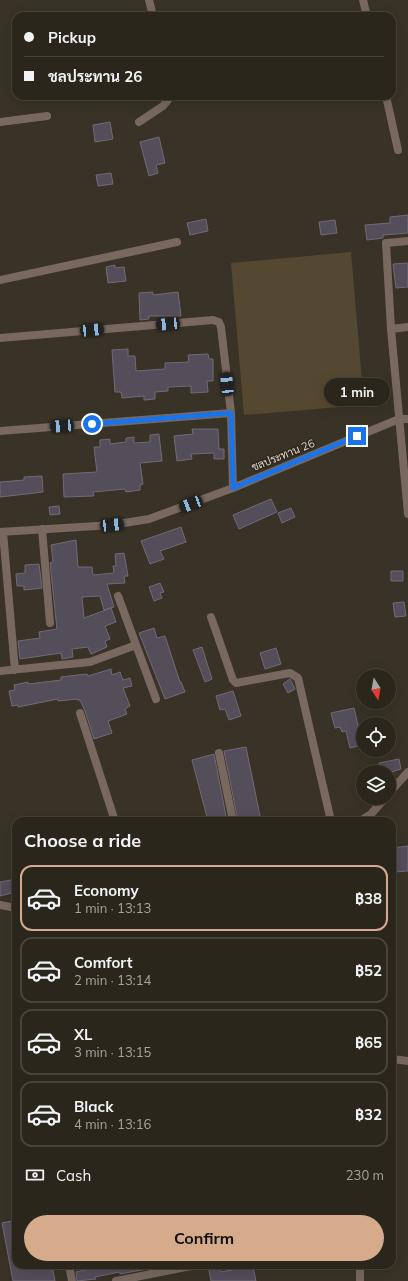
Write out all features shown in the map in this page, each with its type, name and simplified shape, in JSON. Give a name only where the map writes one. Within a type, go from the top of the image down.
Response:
[{"type":"street","points":[[149,0],[152,12]]},
{"type":"street","points":[[363,0],[366,12]]},
{"type":"street","points":[[139,122],[163,106],[168,100]]},
{"type":"street","points":[[387,100],[398,150]]},
{"type":"street","points":[[0,122],[47,116]]},
{"type":"street","points":[[408,241],[386,243],[391,329],[408,514]]},
{"type":"street","points":[[0,280],[177,242]]},
{"type":"street","points":[[0,338],[213,320],[219,322],[221,327],[231,413],[233,488]]},
{"type":"street","points":[[391,329],[408,328]]},
{"type":"street","points":[[0,431],[231,413]]},
{"type":"street","name":"ชลประทาน 26","points":[[1,532],[112,525],[149,519],[233,488],[399,419],[408,419]]},
{"type":"street","points":[[42,529],[50,623]]},
{"type":"street","points":[[1,532],[15,670]]},
{"type":"street","points":[[118,596],[156,699]]},
{"type":"street","points":[[211,617],[233,680],[236,683],[290,673],[298,678],[329,817]]},
{"type":"street","points":[[0,671],[90,662],[136,645]]},
{"type":"street","points":[[80,713],[114,817]]},
{"type":"street","points":[[219,752],[232,817]]},
{"type":"street","points":[[396,785],[408,772]]},
{"type":"street","points":[[366,817],[379,805]]},
{"type":"street","points":[[0,905],[12,907]]},
{"type":"street","points":[[396,1060],[408,1061]]},
{"type":"street","points":[[70,1269],[72,1281]]},
{"type":"street","points":[[116,1281],[160,1277],[183,1269]]},
{"type":"street","points":[[360,1269],[360,1281]]},
{"type":"shaded area","points":[[351,252],[364,405],[244,415],[231,263]]},
{"type":"building","points":[[110,122],[113,139],[95,142],[93,125]]},
{"type":"building","points":[[159,137],[165,163],[156,165],[158,173],[149,176],[140,142]]},
{"type":"building","points":[[111,173],[113,184],[98,186],[96,175]]},
{"type":"building","points":[[408,215],[408,233],[383,235],[383,238],[367,240],[365,225],[390,223],[390,217]]},
{"type":"building","points":[[206,219],[208,231],[190,235],[187,223]]},
{"type":"building","points":[[335,220],[337,233],[321,235],[319,222]]},
{"type":"building","points":[[408,263],[408,287],[396,288],[393,264]]},
{"type":"building","points":[[115,265],[115,268],[124,267],[126,281],[108,283],[106,267]]},
{"type":"building","points":[[153,292],[153,295],[178,292],[181,316],[149,316],[149,319],[140,320],[139,293]]},
{"type":"building","points":[[128,349],[128,356],[135,356],[136,371],[165,369],[165,363],[189,362],[188,355],[208,354],[209,359],[213,359],[213,381],[207,381],[208,392],[191,393],[191,386],[168,387],[168,391],[155,392],[155,399],[144,400],[144,396],[122,398],[121,392],[115,392],[112,350]]},
{"type":"building","points":[[192,429],[218,429],[219,449],[224,449],[224,459],[214,459],[214,453],[191,454],[192,459],[177,461],[174,436],[193,434]]},
{"type":"building","points":[[159,434],[162,461],[140,463],[143,484],[140,485],[140,490],[126,492],[125,489],[93,492],[94,496],[64,497],[63,474],[97,472],[94,447],[100,447],[100,440],[110,439],[110,444],[126,442],[126,438],[134,437],[134,443],[150,442],[150,435]]},
{"type":"building","points":[[42,476],[43,492],[0,497],[0,482],[24,480],[24,477]]},
{"type":"building","points":[[271,499],[277,512],[239,529],[233,515]]},
{"type":"building","points":[[59,506],[60,514],[50,515],[49,507]]},
{"type":"building","points":[[291,508],[295,517],[282,523],[278,513]]},
{"type":"building","points":[[181,527],[186,542],[160,551],[164,559],[150,564],[141,541]]},
{"type":"building","points":[[76,540],[78,567],[92,567],[93,575],[114,573],[113,566],[116,566],[115,554],[124,553],[128,576],[124,576],[125,583],[107,584],[114,607],[104,610],[100,596],[82,597],[84,618],[111,608],[116,622],[105,626],[110,639],[105,641],[107,647],[91,654],[88,647],[72,649],[73,657],[62,659],[61,653],[20,659],[18,641],[40,638],[39,632],[57,629],[50,563],[53,562],[51,545]]},
{"type":"building","points":[[39,564],[42,588],[24,590],[24,586],[17,586],[16,574],[25,573],[25,565]]},
{"type":"building","points":[[391,571],[403,571],[403,581],[391,581]]},
{"type":"building","points":[[160,583],[164,592],[160,593],[162,598],[154,601],[149,587]]},
{"type":"building","points":[[404,602],[406,616],[395,617],[393,603]]},
{"type":"building","points":[[154,628],[157,638],[165,636],[180,682],[185,692],[165,699],[139,633]]},
{"type":"building","points":[[202,647],[212,679],[205,682],[193,650]]},
{"type":"building","points":[[276,648],[281,664],[265,669],[260,653]]},
{"type":"building","points":[[111,669],[112,675],[120,672],[123,680],[130,678],[132,686],[123,688],[130,706],[125,709],[127,714],[108,721],[112,733],[94,739],[85,711],[80,700],[77,699],[58,701],[58,699],[18,707],[18,705],[12,706],[9,691],[15,690],[14,685],[28,682],[28,684],[61,680],[61,677],[69,676],[87,674],[88,676]]},
{"type":"building","points":[[290,679],[295,689],[288,693],[283,684]]},
{"type":"building","points":[[233,691],[241,716],[229,720],[225,709],[220,710],[216,696]]},
{"type":"building","points":[[354,708],[356,717],[356,747],[350,748],[346,731],[342,732],[340,727],[335,728],[331,713]]},
{"type":"building","points":[[246,747],[260,817],[237,817],[224,751]]},
{"type":"building","points":[[214,754],[226,817],[207,817],[192,760]]},
{"type":"building","points":[[399,759],[401,769],[396,771],[396,765],[379,765],[379,763]]},
{"type":"building","points":[[408,846],[408,871],[396,872],[396,848]]},
{"type":"building","points":[[12,880],[12,893],[0,896],[0,882]]},
{"type":"building","points":[[12,1221],[12,1269],[53,1269],[55,1281],[13,1281],[2,1223]]},
{"type":"building","points":[[90,1269],[147,1269],[120,1274],[120,1272],[95,1277],[96,1279],[77,1281],[76,1272]]},
{"type":"building","points":[[209,1269],[221,1269],[221,1272],[237,1269],[254,1269],[256,1281],[211,1281]]},
{"type":"route","points":[[92,424],[231,413],[233,488],[357,436]]}]
